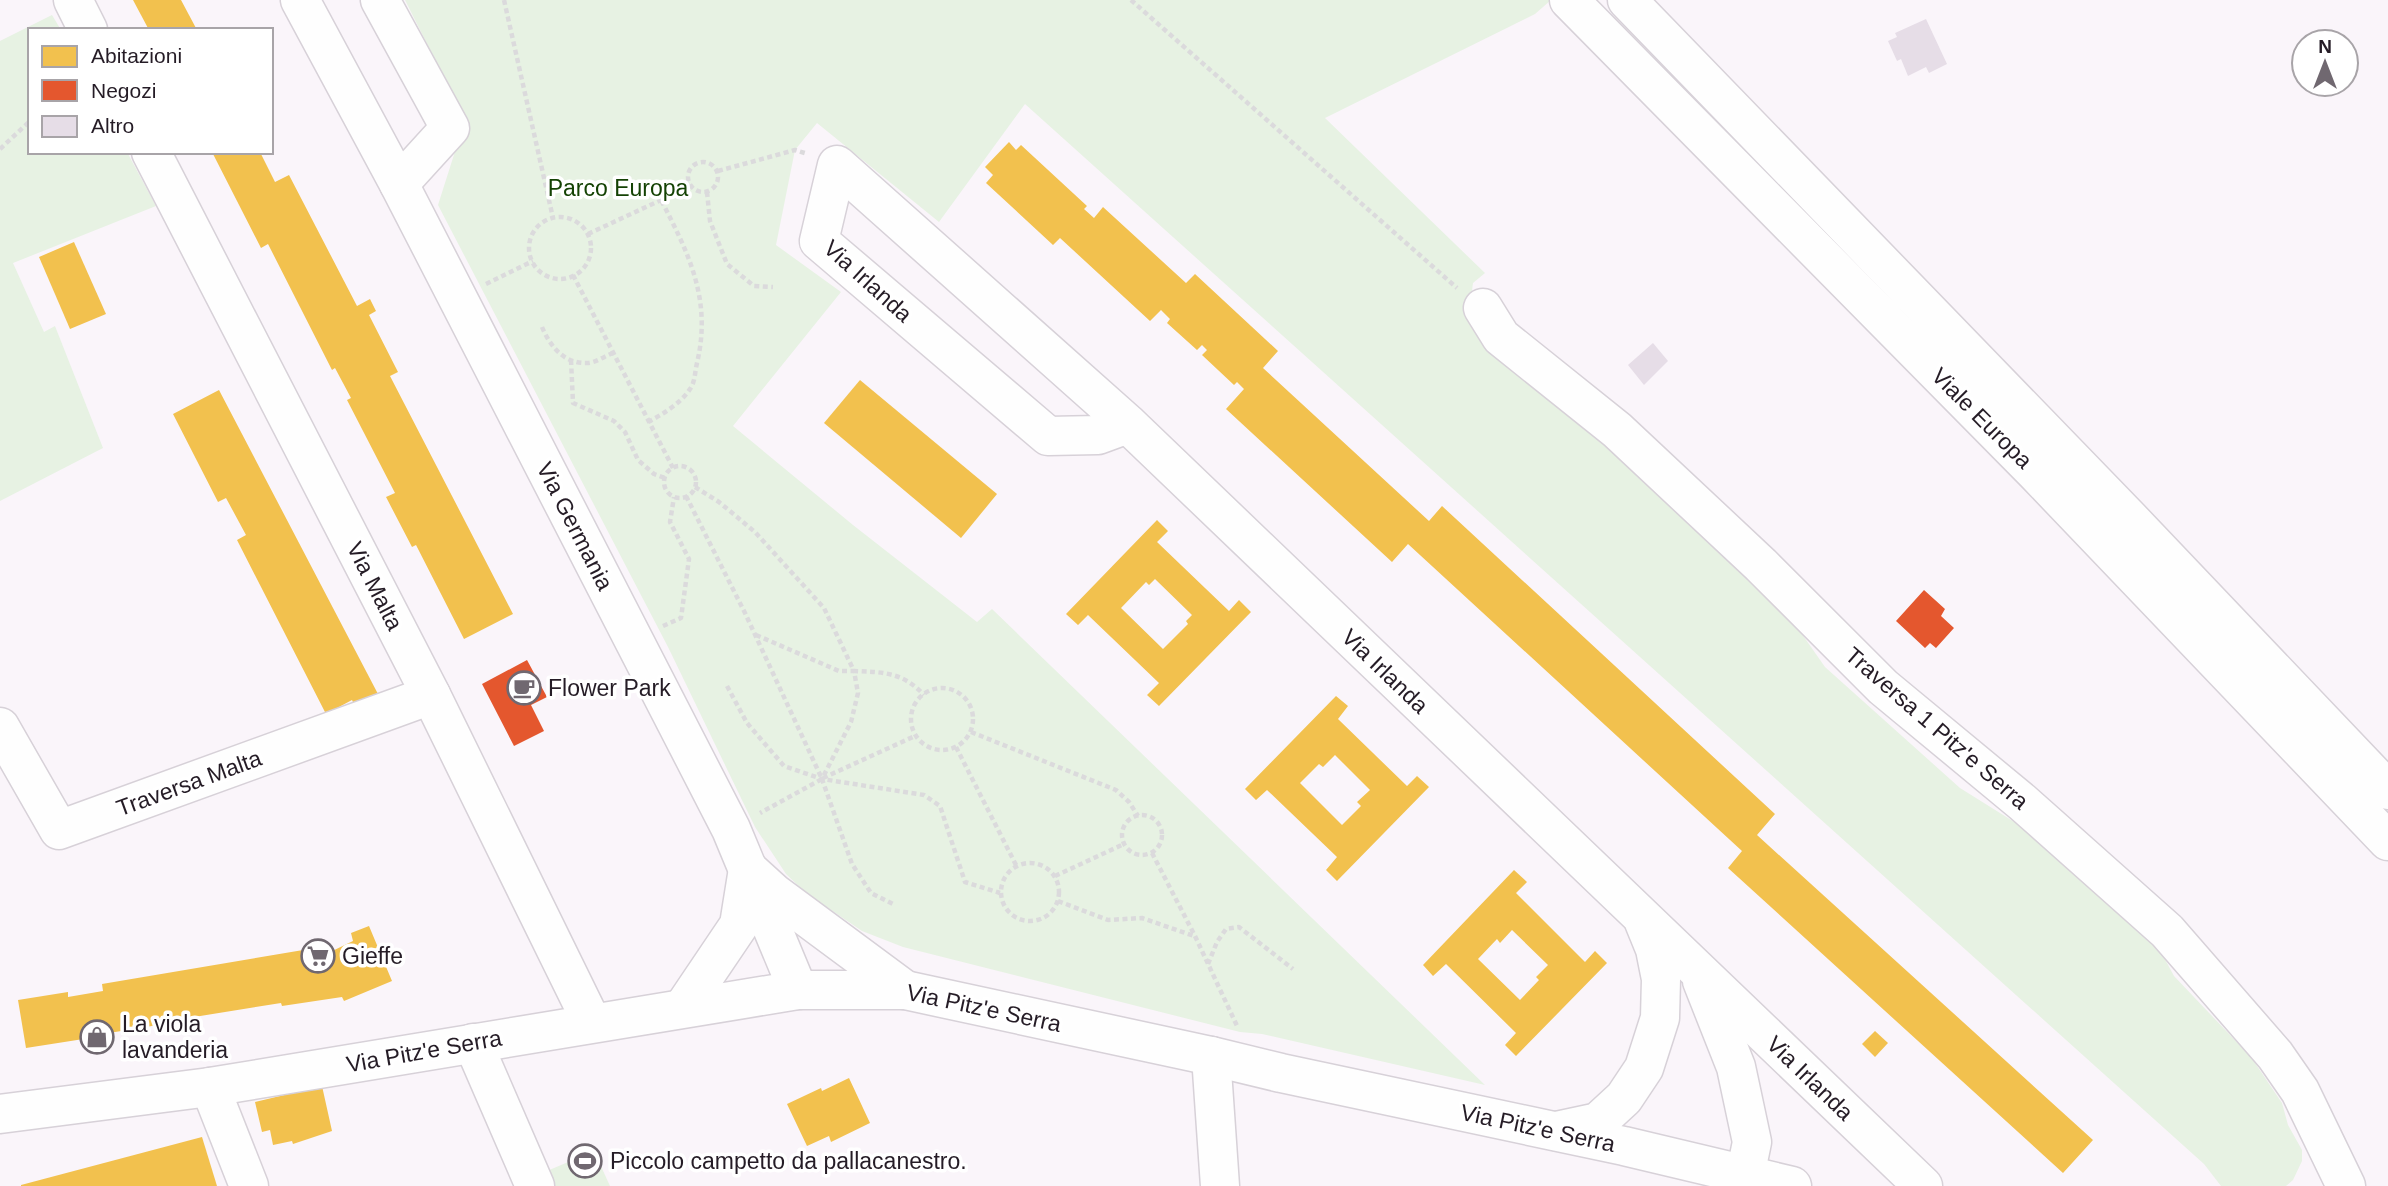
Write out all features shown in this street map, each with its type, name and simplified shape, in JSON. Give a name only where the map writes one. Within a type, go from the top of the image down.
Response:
[{"type":"street","points":[[73,0],[87,28]]},
{"type":"street","name":"Via Germania","points":[[300,0],[399,184],[731,829],[798,990]]},
{"type":"street","points":[[380,0],[450,128],[399,184]]},
{"type":"street","name":"Viale Europa","points":[[1569,0],[2026,462],[2388,841]]},
{"type":"street","name":"Viale Europa","points":[[1627,0],[2388,790]]},
{"type":"street","name":"Via Malta","points":[[153,154],[431,695],[593,1023]]},
{"type":"street","name":"Via Irlanda","points":[[1128,424],[1098,435],[1048,436],[819,241],[837,165],[1128,424],[1923,1186]]},
{"type":"street","name":"Traversa 1 Pitz'e Serra","points":[[1483,308],[1501,337],[1617,430],[1761,565],[1883,687],[2033,811],[2167,931],[2275,1055],[2301,1091],[2346,1186]]},
{"type":"street","name":"Traversa Malta","points":[[0,727],[59,830],[431,695]]},
{"type":"street","points":[[682,1008],[739,925],[748,869]]},
{"type":"street","name":"Via Germania","points":[[748,869],[774,893],[905,990]]},
{"type":"street","name":"Via Irlanda","points":[[1555,1132],[1598,1122],[1624,1098],[1644,1068],[1660,1018],[1661,979],[1655,950],[1642,917]]},
{"type":"street","name":"Via Irlanda","points":[[1697,970],[1736,1067],[1752,1142],[1744,1180]]},
{"type":"street","name":"Via Pitz'e Serra","points":[[0,1114],[210,1087],[798,990],[905,990],[1555,1132],[1744,1180],[1792,1186]]},
{"type":"street","points":[[474,1043],[535,1186]]},
{"type":"street","points":[[1215,1057],[1220,1186]]},
{"type":"street","points":[[210,1087],[249,1186]]},
{"type":"path","points":[[504,0],[553,218]]},
{"type":"path","points":[[1131,0],[1443,276],[1483,308]]},
{"type":"path","points":[[0,149],[28,123]]},
{"type":"path","points":[[718,171],[795,150],[837,165]]},
{"type":"path","points":[[704,161],[718,171],[718,183],[712,190],[696,191],[689,183],[688,172],[695,164],[704,161]]},
{"type":"path","points":[[588,234],[661,200],[689,183]]},
{"type":"path","points":[[707,192],[710,220],[727,264],[754,286],[773,288]]},
{"type":"path","points":[[648,422],[665,413],[691,388],[701,348],[701,297],[688,252],[661,200]]},
{"type":"path","points":[[553,218],[568,218],[578,222],[588,234],[591,249],[589,259],[583,268],[573,275],[556,278],[546,275],[533,261],[530,252],[533,233],[539,225],[553,218]]},
{"type":"path","points":[[456,296],[533,261]]},
{"type":"path","points":[[573,275],[673,468]]},
{"type":"path","points":[[542,327],[549,343],[561,355],[571,360],[587,363],[613,354]]},
{"type":"path","points":[[571,360],[573,403],[614,421],[625,432],[638,460],[654,474],[664,478]]},
{"type":"path","points":[[678,466],[688,469],[695,477],[695,487],[687,496],[674,497],[666,490],[664,478],[678,466]]},
{"type":"path","points":[[695,487],[719,502],[755,532],[824,608],[854,671],[858,693],[851,722],[822,779]]},
{"type":"path","points":[[687,496],[822,779],[852,864],[871,893],[893,904]]},
{"type":"path","points":[[658,628],[681,618],[689,559],[670,522],[674,497]]},
{"type":"path","points":[[755,634],[839,671],[888,672],[915,685],[924,695]]},
{"type":"path","points":[[727,686],[747,723],[784,766],[822,779],[924,795],[940,806],[965,882],[1000,893]]},
{"type":"path","points":[[935,689],[956,691],[971,706],[971,732],[956,747],[940,750],[931,748],[915,736],[911,717],[913,707],[924,695],[935,689]]},
{"type":"path","points":[[971,732],[1116,790],[1129,802],[1138,816]]},
{"type":"path","points":[[731,829],[822,779],[915,736]]},
{"type":"path","points":[[956,747],[1016,865]]},
{"type":"path","points":[[1138,816],[1153,819],[1161,830],[1161,843],[1152,853],[1139,855],[1124,844],[1122,832],[1125,826],[1128,821],[1138,816]]},
{"type":"path","points":[[1055,877],[1124,844]]},
{"type":"path","points":[[1152,853],[1240,1032],[1240,1041],[1224,1037],[1215,1057]]},
{"type":"path","points":[[1025,862],[1045,866],[1055,877],[1059,891],[1058,901],[1045,917],[1027,921],[1010,913],[1004,906],[1000,893],[1003,879],[1016,865],[1025,862]]},
{"type":"path","points":[[1058,901],[1108,920],[1142,918],[1195,936]]},
{"type":"path","points":[[1208,965],[1217,942],[1226,929],[1239,927],[1293,969]]},
{"type":"green space","name":"Parco Europa","points":[[405,0],[1551,0],[1535,14],[1325,118],[1485,273],[1473,283],[1469,314],[1709,533],[1797,627],[1825,667],[1960,788],[2016,823],[2147,926],[2174,976],[2251,1057],[2282,1103],[2288,1125],[2302,1150],[2302,1161],[2293,1180],[2286,1186],[2221,1186],[2204,1164],[1025,104],[939,222],[817,123],[795,150],[776,245],[841,292],[733,426],[977,622],[992,609],[1485,1085],[1262,1034],[1240,1032],[903,947],[862,931],[806,893],[786,874],[755,827],[668,647],[438,205],[465,120]]},
{"type":"green space","points":[[52,15],[60,28],[28,28],[28,154],[128,154],[156,206],[13,263],[44,332],[55,326],[103,448],[0,501],[0,41]]},
{"type":"green space","name":"Piccolo campetto da pallacanestro.","points":[[594,1151],[610,1186],[553,1186],[547,1171]]},
{"type":"building: Abitazioni","points":[[133,0],[181,0],[196,28],[148,28]]},
{"type":"building: Abitazioni","points":[[1009,142],[1016,150],[1021,145],[1087,206],[1084,209],[1094,218],[1103,207],[1186,283],[1195,274],[1278,351],[1263,368],[1429,521],[1442,506],[1775,814],[1757,835],[2093,1140],[2063,1173],[1728,868],[1742,851],[1408,544],[1392,562],[1226,409],[1244,389],[1237,382],[1234,385],[1202,355],[1207,350],[1202,345],[1197,350],[1167,323],[1170,319],[1161,310],[1150,321],[1060,238],[1053,245],[986,183],[993,175],[985,167]]},
{"type":"building: Abitazioni","points":[[213,154],[261,154],[275,182],[289,175],[357,306],[370,299],[376,311],[369,315],[398,372],[390,376],[513,614],[464,639],[416,545],[412,547],[386,497],[395,493],[347,400],[351,398],[335,368],[332,370],[268,244],[261,248]]},
{"type":"building: Abitazioni","points":[[74,242],[106,314],[70,329],[39,257]]},
{"type":"building: Abitazioni","points":[[860,380],[997,494],[961,538],[824,423]]},
{"type":"building: Abitazioni","points":[[219,390],[378,694],[355,706],[352,700],[326,714],[237,540],[246,535],[226,498],[218,502],[173,414]]},
{"type":"building: Abitazioni","points":[[1157,520],[1168,531],[1157,542],[1229,611],[1239,600],[1251,612],[1159,706],[1147,695],[1159,683],[1088,615],[1078,625],[1066,614]],"holes":[[[1155,579],[1192,615],[1186,621],[1188,624],[1163,649],[1121,608],[1146,582],[1149,585]]]},
{"type":"building: Abitazioni","points":[[1336,696],[1348,706],[1338,719],[1407,786],[1417,776],[1429,787],[1337,881],[1326,870],[1337,857],[1267,790],[1256,800],[1245,789]],"holes":[[[1335,755],[1370,790],[1357,802],[1361,806],[1342,825],[1300,783],[1319,764],[1323,767]]]},
{"type":"building: Abitazioni","points":[[1514,870],[1527,882],[1516,893],[1585,962],[1595,951],[1607,963],[1516,1056],[1505,1045],[1516,1033],[1446,964],[1433,976],[1423,965]],"holes":[[[1512,930],[1548,965],[1536,977],[1539,980],[1520,1000],[1478,959],[1497,939],[1500,943]]]},
{"type":"building: Abitazioni","points":[[369,926],[392,981],[344,1001],[342,997],[282,1006],[281,1003],[26,1048],[18,1000],[68,992],[68,997],[103,991],[102,984],[321,947],[324,955],[353,941],[351,933]]},
{"type":"building: Abitazioni","points":[[1875,1031],[1888,1043],[1875,1057],[1862,1044]]},
{"type":"building: Abitazioni","points":[[849,1078],[870,1123],[831,1142],[829,1136],[807,1146],[787,1104]]},
{"type":"building: Abitazioni","points":[[322,1086],[332,1131],[293,1144],[292,1141],[273,1145],[270,1130],[262,1132],[255,1102]]},
{"type":"building: Abitazioni","points":[[202,1137],[217,1186],[21,1186],[21,1185]]},
{"type":"building: Negozi","points":[[1924,590],[1945,609],[1941,616],[1954,628],[1936,648],[1930,643],[1925,648],[1896,621]]},
{"type":"building: Negozi","points":[[527,660],[547,697],[531,705],[544,731],[514,746],[482,684]]},
{"type":"building: Altro","points":[[1926,19],[1947,64],[1929,73],[1926,67],[1908,76],[1901,59],[1897,61],[1888,41],[1897,37],[1895,33]]},
{"type":"building: Altro","points":[[1653,343],[1668,361],[1644,385],[1628,365]]},
{"type":"place","name":"Flower Park","points":[[524,688]]},
{"type":"place","name":"Gieffe","points":[[318,956]]},
{"type":"place","name":"La viola lavanderia","points":[[97,1037]]},
{"type":"place","name":"Piccolo campetto da pallacanestro.","points":[[585,1161]]}]
